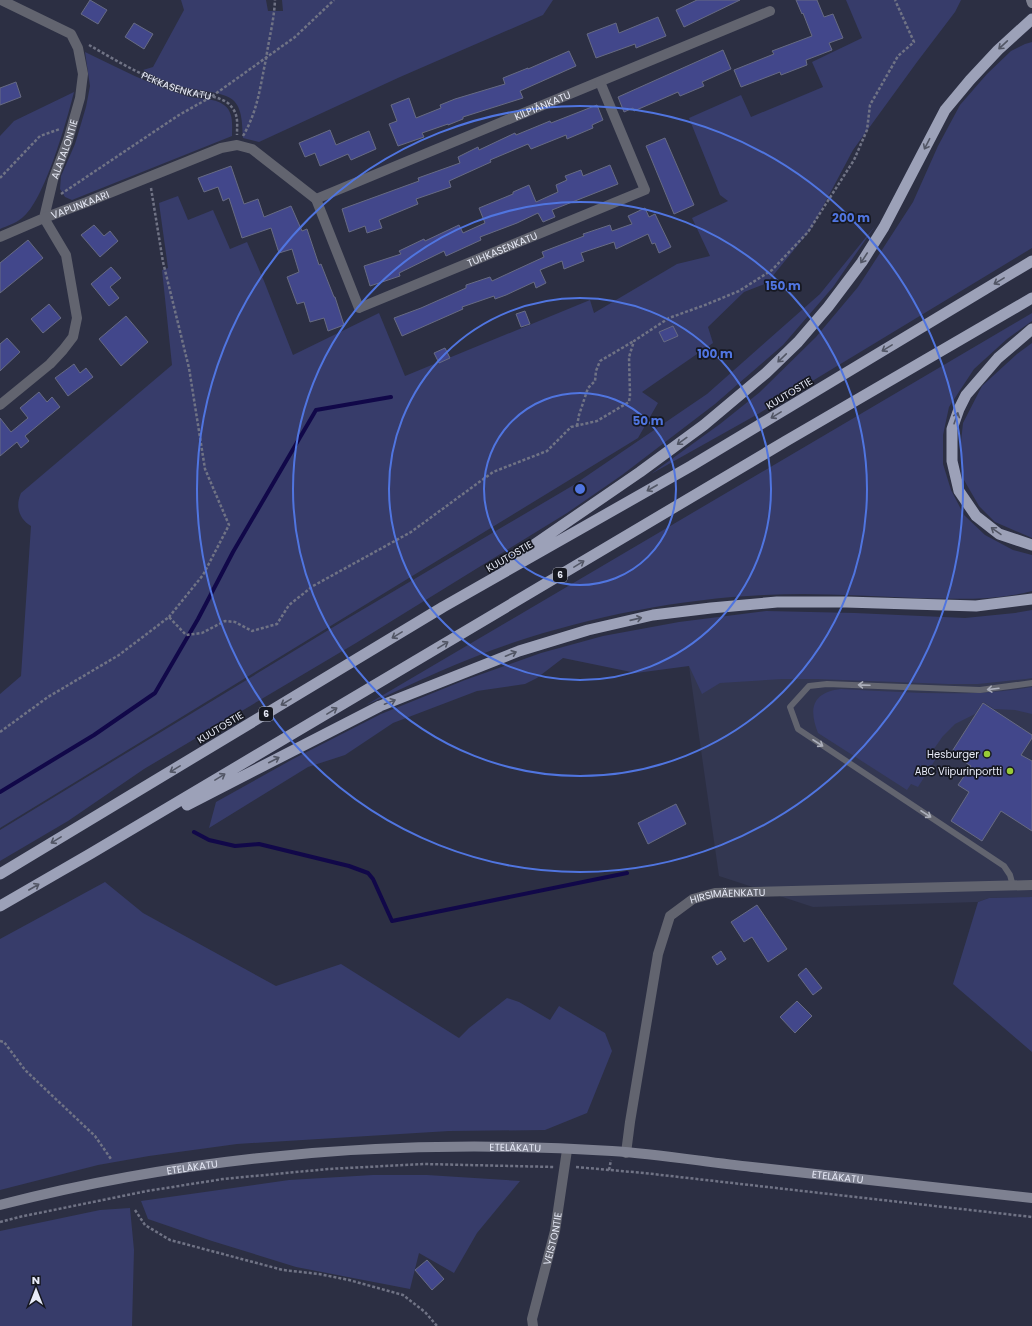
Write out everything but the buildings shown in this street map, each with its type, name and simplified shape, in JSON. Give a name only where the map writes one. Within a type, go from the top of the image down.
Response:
[{"type":"highway","points":[[443,607],[640,472],[704,425],[766,373],[798,342],[828,307],[862,262],[884,226],[945,110],[998,50],[1032,19]]},
{"type":"highway","name":"KUUTOSTIE","points":[[0,874],[443,607],[691,466],[1032,261]]},
{"type":"highway","name":"6","points":[[0,906],[779,445],[1032,298]]},
{"type":"highway","points":[[1032,329],[998,358],[966,395],[952,429],[952,461],[959,491],[976,516],[999,534],[1032,545]]},
{"type":"highway","points":[[90,854],[380,706],[519,651],[588,630],[654,615],[777,602],[846,602],[976,606],[1032,599]]},
{"type":"main road","name":"ETELÄKATU","points":[[0,1205],[132,1176],[221,1163],[327,1152],[422,1148],[509,1148],[626,1153],[1032,1198]]},
{"type":"street","points":[[0,0],[71,34]]},
{"type":"street","name":"KILPIÄNKATU","points":[[316,200],[770,12]]},
{"type":"street","name":"ALATALONTIE","points":[[44,218],[53,180],[68,140],[80,98],[84,74],[78,48],[71,34]]},
{"type":"street","name":"TUHKASENKATU","points":[[316,200],[359,308],[645,190],[600,82]]},
{"type":"street","points":[[237,145],[252,149],[316,200]]},
{"type":"street","name":"VAPUNKAARI","points":[[0,405],[50,364],[73,337],[77,318],[66,255],[44,218],[221,148],[237,145]]},
{"type":"street","points":[[0,237],[44,218]]},
{"type":"street","name":"HIRSIMÄENKATU","points":[[626,1153],[658,954],[670,916],[693,898],[715,893],[1032,886]]},
{"type":"street","name":"VEISTONTIE","points":[[533,1326],[532,1319],[554,1231],[563,1167],[567,1150]]},
{"type":"lane","points":[[1013,886],[1010,875],[1004,866],[798,729],[790,707],[809,686],[827,684],[980,690],[1032,683]]},
{"type":"path","points":[[237,145],[252,121],[260,91],[274,21],[275,0]]},
{"type":"path","points":[[47,204],[266,58],[295,37],[334,0]]},
{"type":"path","points":[[577,426],[588,388],[595,381],[596,372],[600,361],[669,318],[738,291],[772,270],[808,232],[854,160],[868,130],[870,106],[898,56],[914,42],[895,0]]},
{"type":"path","name":"PEKKASENKATU","points":[[71,34],[110,58],[172,88],[211,96],[228,103],[237,115],[237,145]]},
{"type":"path","points":[[0,178],[40,136],[72,125]]},
{"type":"path","points":[[0,732],[48,697],[119,655],[169,617],[202,575],[229,525],[205,469],[189,368],[163,262],[149,177]]},
{"type":"path","points":[[169,617],[186,635],[202,633],[225,621],[234,622],[252,631],[277,624],[289,605],[312,586],[411,532],[493,472],[547,451],[571,427],[597,421],[629,402],[629,357],[634,341]]},
{"type":"path","points":[[0,1041],[4,1042],[25,1070],[96,1136],[111,1159]]},
{"type":"path","points":[[0,1222],[26,1215],[147,1191],[224,1179],[328,1169],[424,1164],[563,1167],[637,1172],[1032,1217]]},
{"type":"path","points":[[136,1210],[145,1226],[170,1240],[283,1270],[319,1274],[404,1294],[425,1312],[437,1326]]},
{"type":"shaded area","points":[[181,0],[266,0],[268,11],[283,11],[282,0],[553,0],[543,15],[400,77],[259,142],[243,138],[239,108],[229,97],[188,88],[162,80],[143,70],[153,67],[184,10]]},
{"type":"shaded area","points":[[846,0],[961,0],[955,12],[853,150],[811,229],[767,283],[744,292],[708,327],[713,343],[642,392],[658,403],[638,438],[0,828],[0,694],[21,676],[31,526],[24,520],[19,512],[19,498],[21,493],[172,365],[162,270],[168,268],[159,203],[178,196],[188,220],[213,210],[230,249],[247,242],[293,355],[379,313],[405,376],[590,300],[594,313],[677,264],[710,256],[692,218],[728,201],[720,195],[689,118],[741,95],[751,117],[823,87],[812,62],[862,38]]},
{"type":"shaded area","points":[[1032,42],[1032,248],[758,414],[651,474],[720,424],[760,392],[816,337],[858,287],[913,202],[938,146],[960,105],[987,74],[1011,51]]},
{"type":"shaded area","points":[[85,52],[173,92],[220,102],[227,108],[231,115],[232,136],[72,200],[65,197],[60,189],[61,176],[75,144],[86,107],[90,86]]},
{"type":"shaded area","points":[[74,92],[54,160],[38,196],[22,218],[0,229],[0,136],[14,121]]},
{"type":"shaded area","points":[[875,226],[833,287],[783,345],[715,404],[622,475],[567,513],[356,643],[144,769],[68,821],[0,861],[0,830],[340,623],[572,486],[707,394],[820,294]]},
{"type":"shaded area","points":[[1032,313],[1032,321],[1007,339],[974,369],[949,407],[943,435],[943,464],[951,490],[964,515],[985,535],[1013,550],[1032,555],[1032,591],[989,598],[959,599],[783,594],[700,600],[636,610],[543,633],[512,643],[456,664],[366,705]]},
{"type":"shaded area","points":[[1032,343],[1032,538],[995,522],[979,506],[964,480],[960,451],[963,423],[982,386],[1017,354]]},
{"type":"shaded area","points":[[1032,610],[1032,678],[978,684],[782,679],[720,683],[702,694],[689,666],[636,673],[563,658],[537,678],[525,684],[477,691],[393,723],[345,755],[308,767],[209,828],[216,802],[293,759],[381,714],[465,680],[541,653],[603,636],[679,622],[766,611],[965,618]]},
{"type":"shaded area","name":"ABC Viipurinportti","points":[[1032,658],[1032,897],[989,898],[978,902],[813,907],[719,876],[689,666]]},
{"type":"shaded area","points":[[1032,687],[1032,714],[1015,710],[994,709],[983,702],[975,714],[955,724],[943,736],[931,753],[937,757],[918,787],[911,784],[907,790],[818,733],[813,716],[815,703],[819,698],[824,694],[841,689],[913,693],[961,693]]},
{"type":"shaded area","points":[[105,882],[143,913],[276,986],[341,964],[459,1038],[469,1028],[507,998],[519,1002],[550,1020],[559,1006],[605,1033],[612,1051],[587,1113],[545,1130],[449,1131],[237,1144],[149,1156],[98,1165],[0,1190],[0,939]]},
{"type":"shaded area","points":[[1032,897],[1032,1052],[953,984],[978,902],[989,898]]},
{"type":"shaded area","points":[[373,1175],[427,1175],[520,1181],[477,1233],[454,1273],[419,1253],[410,1289],[296,1267],[212,1241],[148,1219],[141,1201],[289,1180]]},
{"type":"shaded area","points":[[130,1208],[134,1250],[132,1326],[0,1326],[0,1231],[100,1210]]},
{"type":"waterway","points":[[0,792],[94,735],[155,693],[198,619],[233,552],[316,410],[391,397]]},
{"type":"waterway","points":[[194,832],[209,840],[235,846],[259,844],[349,866],[368,873],[373,879],[392,921],[627,873]]},
{"type":"place","name":"Hesburger","points":[[987,754]]},
{"type":"place","name":"ABC Viipurinportti","points":[[1010,771]]}]
